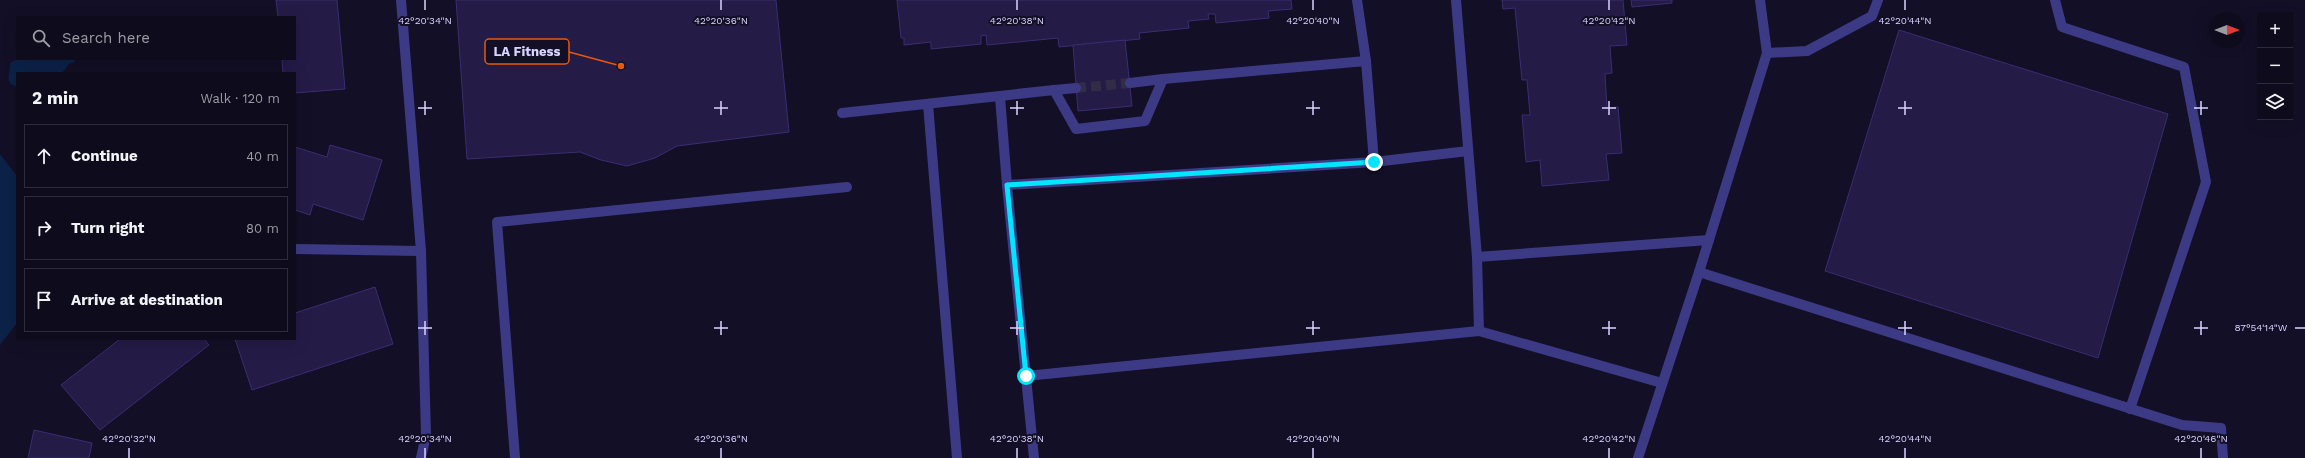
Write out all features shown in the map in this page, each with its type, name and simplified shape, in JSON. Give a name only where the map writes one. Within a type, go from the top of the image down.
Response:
[{"type":"lane","points":[[401,0],[420,251],[426,435],[421,458]]},
{"type":"lane","points":[[1357,0],[1366,61],[1374,162]]},
{"type":"lane","points":[[1456,0],[1478,256],[1479,331]]},
{"type":"lane","points":[[1638,458],[1699,272],[1767,53],[1760,0]]},
{"type":"lane","points":[[1767,53],[1807,51],[1872,16],[1878,0]]},
{"type":"lane","points":[[2055,0],[2062,26],[2184,67],[2206,182],[2130,409]]},
{"type":"lane","points":[[1130,83],[1366,61]]},
{"type":"lane","points":[[1054,90],[1076,129],[1145,121],[1163,80]]},
{"type":"lane","points":[[842,113],[1076,88]]},
{"type":"lane","points":[[1000,97],[1007,185],[1034,458]]},
{"type":"lane","points":[[928,104],[957,458]]},
{"type":"lane","points":[[1007,185],[1374,162],[1468,151]]},
{"type":"lane","points":[[515,458],[497,222],[847,187]]},
{"type":"lane","points":[[1478,256],[1709,240]]},
{"type":"lane","points":[[296,249],[420,251]]},
{"type":"lane","points":[[1699,272],[2182,425],[2221,428],[2223,458]]},
{"type":"lane","points":[[1026,376],[1479,331],[1662,383]]},
{"type":"water","points":[[16,60],[74,60],[75,62],[69,64],[63,72],[16,72],[16,86],[10,83],[9,80],[10,63]]},
{"type":"water","points":[[0,154],[16,175],[16,324],[0,345]]},
{"type":"building","points":[[276,0],[337,0],[345,89],[296,93],[296,72],[283,72],[282,60],[296,60],[296,16],[278,16]]},
{"type":"building","points":[[456,0],[776,0],[789,132],[677,146],[655,158],[627,166],[601,160],[580,152],[467,159]]},
{"type":"building","points":[[897,0],[1291,0],[1292,9],[1268,11],[1269,18],[1216,23],[1215,14],[1208,14],[1209,19],[1188,21],[1189,28],[1139,33],[1140,39],[1059,47],[1058,38],[987,45],[986,35],[981,36],[981,44],[931,49],[931,42],[904,45],[904,38],[901,38]]},
{"type":"building","points":[[1502,0],[1623,0],[1627,45],[1610,46],[1612,73],[1605,74],[1607,108],[1618,107],[1622,153],[1606,154],[1609,180],[1542,186],[1540,160],[1526,162],[1522,115],[1530,115],[1527,80],[1522,80],[1515,8],[1503,9]]},
{"type":"building","points":[[1631,0],[1672,0],[1672,3],[1632,7]]},
{"type":"building","points":[[1899,30],[2168,114],[2098,358],[1825,271]]},
{"type":"building","points":[[1125,40],[1132,106],[1078,111],[1073,45]]},
{"type":"building","points":[[330,145],[382,160],[363,220],[313,204],[310,215],[296,210],[296,147],[327,157]]},
{"type":"building","points":[[375,287],[393,344],[252,390],[235,340],[296,340],[296,313]]},
{"type":"building","points":[[119,340],[205,340],[209,345],[100,430],[61,385]]},
{"type":"building","points":[[34,430],[92,443],[89,458],[28,458]]},
{"type":"tunnel","points":[[1076,88],[1130,83]]},
{"type":"place","name":"LA Fitness","points":[[621,66]]},
{"type":"route","points":[[1026,376],[1007,185],[1374,162]]}]
